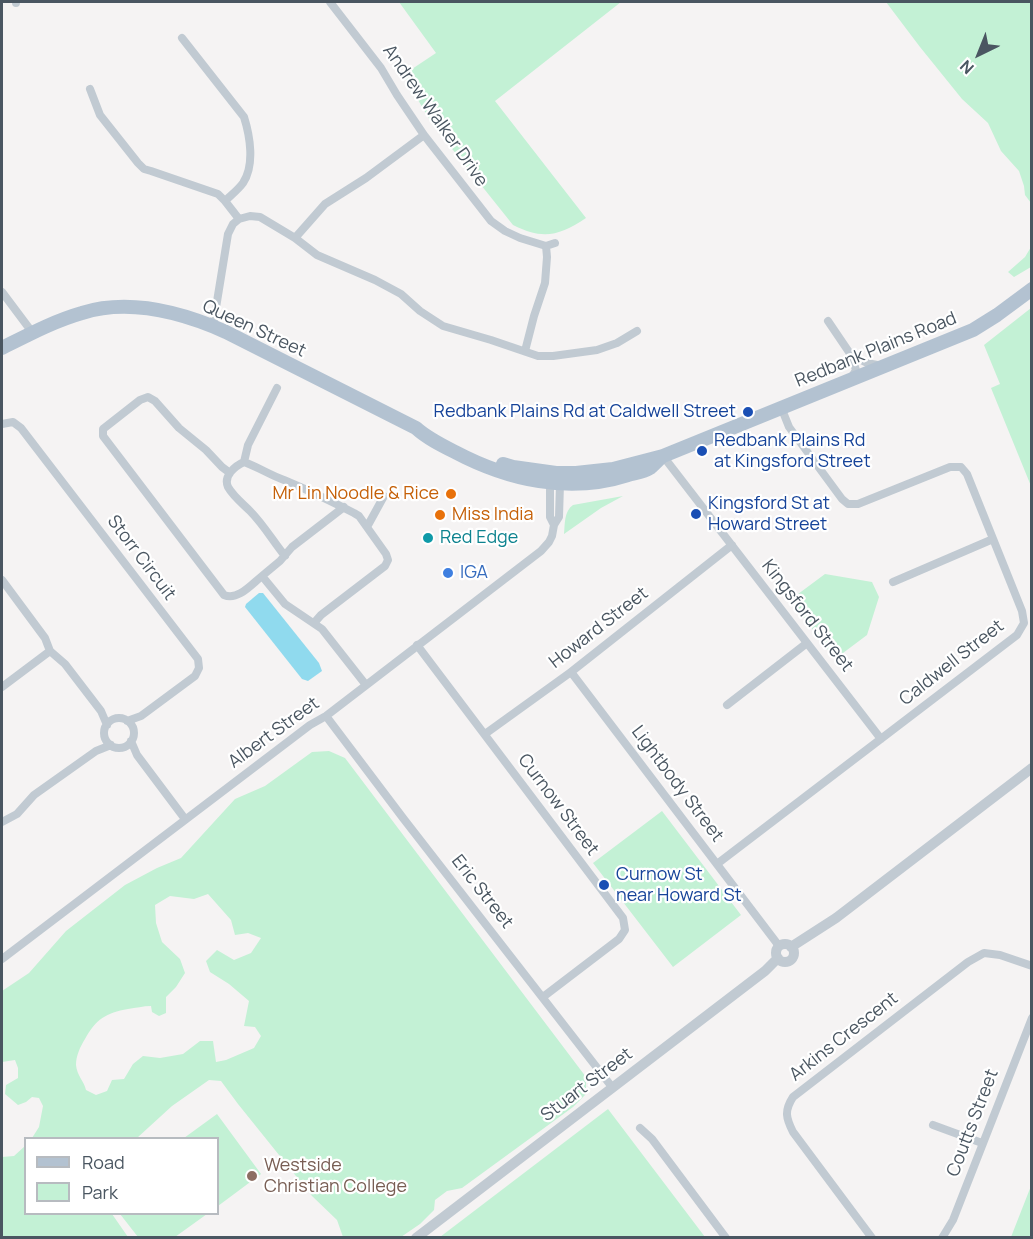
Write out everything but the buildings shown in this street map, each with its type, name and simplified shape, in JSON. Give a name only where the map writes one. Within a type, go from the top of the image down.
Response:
[{"type":"main road","name":"Redbank Plains Road","points":[[726,430],[973,330],[1032,289]]},
{"type":"main road","name":"Queen Street","points":[[2,348],[84,312],[133,306],[182,315],[213,326],[416,428],[427,429],[474,452],[513,467],[582,484],[614,480],[648,469],[663,456],[726,430]]},
{"type":"street","name":"Andrew Walker Drive","points":[[330,2],[381,68],[424,135],[491,221],[520,238],[546,246]]},
{"type":"street","points":[[182,38],[244,117],[249,132],[250,163],[243,182],[225,201]]},
{"type":"street","points":[[90,90],[100,115],[144,169],[213,192],[225,201],[239,219]]},
{"type":"street","points":[[295,238],[325,204],[366,178],[424,135]]},
{"type":"street","points":[[213,326],[228,234],[233,224],[239,219],[250,216],[260,217],[295,238],[317,255],[401,294],[420,311],[443,326],[538,356],[597,350],[617,343],[637,331]]},
{"type":"street","points":[[525,351],[546,283],[546,246],[555,243]]},
{"type":"street","points":[[2,292],[32,333]]},
{"type":"street","points":[[828,321],[851,355],[856,370],[849,381]]},
{"type":"street","points":[[851,355],[867,363],[885,367]]},
{"type":"street","points":[[244,462],[248,445],[277,388]]},
{"type":"street","points":[[230,473],[179,428],[155,401],[148,397],[140,400],[103,429],[103,436],[224,595],[230,597],[236,596],[262,576],[292,547],[344,507]]},
{"type":"street","name":"Caldwell Street","points":[[717,864],[1017,635],[1024,623],[1022,611],[967,474],[961,467],[950,467],[858,504],[848,504],[789,427],[781,408]]},
{"type":"street","name":"Storr Circuit","points":[[2,424],[13,422],[21,428],[198,659],[199,668],[195,676],[130,725]]},
{"type":"street","name":"Kingsford Street","points":[[663,456],[881,739]]},
{"type":"street","points":[[244,462],[230,473],[228,486],[285,556]]},
{"type":"street","points":[[244,462],[306,489],[359,516],[386,554],[388,560],[385,566],[321,615],[314,623]]},
{"type":"street","name":"Albert Street","points":[[2,959],[541,551],[549,542],[559,517],[555,479]]},
{"type":"street","points":[[367,527],[384,495]]},
{"type":"street","points":[[893,582],[993,539]]},
{"type":"street","name":"Howard Street","points":[[485,734],[571,672],[732,545]]},
{"type":"street","points":[[262,576],[285,604],[322,629],[366,685]]},
{"type":"street","points":[[2,580],[45,638],[50,651],[65,664],[110,722]]},
{"type":"street","points":[[727,705],[807,643]]},
{"type":"street","name":"Curnow Street","points":[[417,645],[623,918],[625,930],[619,939],[543,997]]},
{"type":"street","points":[[2,687],[50,651]]},
{"type":"street","name":"Lightbody Street","points":[[571,672],[779,946]]},
{"type":"street","name":"Eric Street","points":[[326,716],[612,1087]]},
{"type":"street","points":[[123,719],[130,725],[134,733],[128,744],[120,748],[108,742],[104,734],[110,722],[123,719]]},
{"type":"street","points":[[2,822],[17,814],[34,795],[108,742]]},
{"type":"street","points":[[128,744],[185,819]]},
{"type":"street","points":[[791,947],[836,918],[1032,768]]},
{"type":"street","points":[[785,944],[791,947],[794,952],[792,959],[783,962],[778,958],[776,952],[779,946],[785,944]]},
{"type":"street","name":"Arkins Crescent","points":[[872,1238],[793,1132],[786,1114],[793,1096],[968,962],[984,953],[1000,955],[1032,966]]},
{"type":"street","name":"Stuart Street","points":[[416,1238],[765,971],[778,958]]},
{"type":"street","name":"Coutts Street","points":[[942,1238],[953,1220],[1032,1018]]},
{"type":"street","points":[[933,1125],[982,1143]]},
{"type":"street","points":[[640,1128],[652,1139],[726,1238]]},
{"type":"green space","points":[[399,2],[621,2],[495,101],[586,218],[567,229],[551,234],[533,233],[513,225],[433,125],[403,75],[436,53]]},
{"type":"green space","points":[[886,2],[1031,2],[1031,203],[1025,195],[1019,171],[1001,151],[988,123],[962,99]]},
{"type":"green space","points":[[1031,247],[1031,267],[1014,277],[1008,272],[1025,257]]},
{"type":"green space","points":[[1031,308],[1031,486],[991,388],[1000,384],[984,345]]},
{"type":"green space","points":[[623,496],[601,508],[564,534],[566,514],[573,505]]},
{"type":"green space","points":[[825,574],[872,582],[879,597],[867,635],[835,659],[790,600]]},
{"type":"green space","points":[[329,751],[345,758],[586,1077],[586,1094],[573,1107],[462,1188],[447,1191],[435,1200],[434,1210],[420,1224],[401,1237],[343,1237],[337,1220],[312,1196],[221,1081],[209,1080],[172,1106],[138,1137],[33,1137],[39,1127],[43,1106],[39,1098],[32,1097],[18,1105],[5,1094],[6,1085],[18,1078],[18,1068],[15,1060],[2,1062],[2,991],[29,973],[66,931],[125,885],[181,858],[235,799],[265,786],[312,752]],"holes":[[[208,894],[231,920],[235,935],[248,933],[261,938],[251,953],[234,960],[217,950],[206,961],[210,972],[249,1001],[244,1026],[255,1027],[261,1036],[254,1048],[216,1062],[213,1041],[200,1041],[183,1054],[160,1058],[143,1056],[133,1064],[124,1079],[112,1080],[107,1091],[96,1095],[86,1090],[76,1062],[81,1045],[93,1026],[108,1015],[128,1009],[151,1006],[152,1012],[159,1016],[166,1013],[166,997],[185,973],[180,959],[162,942],[156,923],[155,905],[170,896],[194,899]]]},
{"type":"green space","points":[[662,811],[741,915],[673,967],[593,863]]},
{"type":"green space","points":[[608,1109],[705,1237],[440,1237]]},
{"type":"green space","points":[[217,1114],[261,1174],[219,1205],[219,1137],[185,1137]]},
{"type":"green space","points":[[24,1147],[24,1215],[113,1215],[128,1237],[2,1237],[2,1157],[14,1156]]},
{"type":"green space","points":[[1031,1186],[1031,1237],[1011,1237]]},
{"type":"green space","points":[[121,1215],[206,1215],[175,1237],[138,1237]]},
{"type":"water","points":[[259,593],[263,593],[319,663],[322,671],[308,681],[302,679],[245,607]]},
{"type":"place","name":"Redbank Plains Rd at Caldwell Street","points":[[748,412]]},
{"type":"place","name":"Redbank Plains Rd at Kingsford Street","points":[[702,451]]},
{"type":"place","name":"Mr Lin Noodle & Rice","points":[[451,494]]},
{"type":"place","name":"Kingsford St at Howard Street","points":[[696,514]]},
{"type":"place","name":"Miss India","points":[[440,515]]},
{"type":"place","name":"Red Edge","points":[[428,538]]},
{"type":"place","name":"IGA","points":[[448,573]]},
{"type":"place","name":"Curnow St near Howard St","points":[[604,885]]},
{"type":"place","name":"Westside Christian College","points":[[252,1176]]}]
